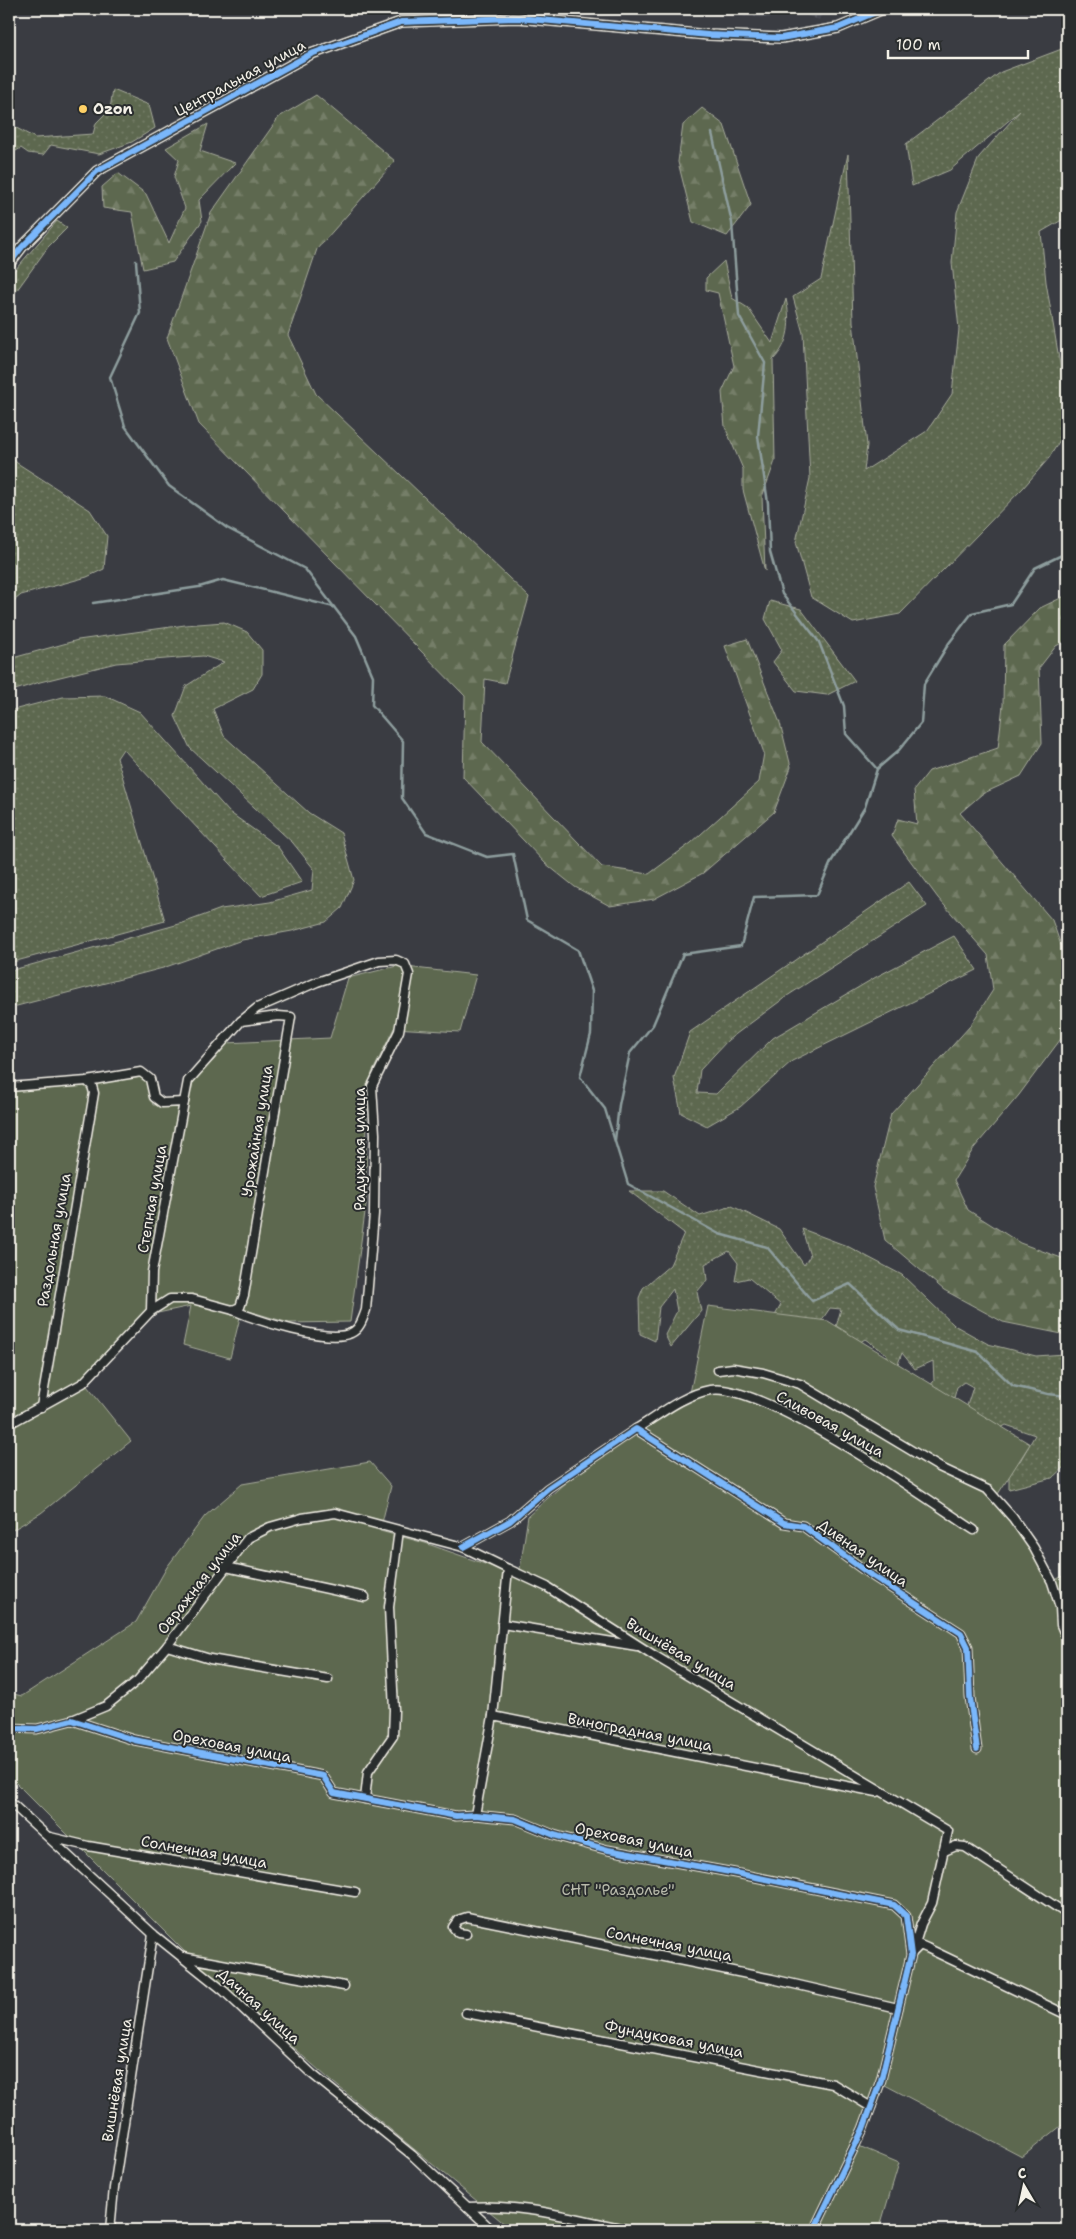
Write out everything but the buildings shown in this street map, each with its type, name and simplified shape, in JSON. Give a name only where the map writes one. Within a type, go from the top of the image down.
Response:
[{"type":"street","name":"Центральная улица","points":[[9,264],[22,247],[97,171],[311,54],[401,22],[518,18],[709,35],[781,38],[838,28],[883,9]]},
{"type":"street","name":"Радужная улица","points":[[233,1310],[257,1320],[294,1330],[340,1336],[352,1333],[361,1324],[366,1310],[374,1214],[375,1134],[372,1086],[399,1031],[409,974],[404,964],[396,960],[379,961],[317,982],[257,1008],[241,1021]]},
{"type":"street","name":"Урожайная улица","points":[[233,1310],[240,1307],[244,1295],[291,1017],[278,1016],[241,1021]]},
{"type":"street","points":[[9,1087],[87,1080],[141,1072],[150,1079],[154,1097],[162,1103],[184,1102],[188,1081],[241,1021]]},
{"type":"street","name":"Раздольная улица","points":[[41,1407],[94,1092],[87,1080]]},
{"type":"street","name":"Степная улица","points":[[151,1311],[152,1272],[184,1102]]},
{"type":"street","points":[[9,1424],[83,1383],[151,1311],[170,1299],[192,1299],[233,1310]]},
{"type":"street","points":[[718,1370],[733,1368],[763,1373],[800,1384],[939,1467],[988,1490],[1013,1518],[1034,1548],[1052,1582],[1060,1607],[1061,1625],[1067,1640]]},
{"type":"street","name":"Сливовая улица","points":[[636,1429],[686,1398],[712,1389],[744,1395],[812,1427],[910,1486],[974,1530]]},
{"type":"street","points":[[463,1547],[510,1521],[548,1488],[636,1429]]},
{"type":"street","name":"Дивная улица","points":[[636,1429],[784,1523],[803,1526],[871,1575],[961,1633],[968,1647],[970,1697],[977,1749]]},
{"type":"street","name":"Овражная улица","points":[[72,1720],[106,1706],[138,1680],[167,1646],[248,1538],[270,1527],[302,1518],[335,1513],[463,1547]]},
{"type":"street","points":[[365,1798],[368,1772],[393,1736],[394,1710],[389,1607],[399,1530]]},
{"type":"street","name":"Вишнёвая улица","points":[[463,1547],[547,1587],[641,1647],[948,1831],[932,1903],[921,1924],[911,1954]]},
{"type":"street","points":[[226,1567],[365,1597]]},
{"type":"street","points":[[475,1815],[493,1716],[508,1568]]},
{"type":"street","points":[[502,1624],[641,1647]]},
{"type":"street","points":[[167,1646],[210,1659],[328,1679]]},
{"type":"street","name":"Виноградная улица","points":[[493,1716],[881,1792]]},
{"type":"street","points":[[9,1728],[37,1729],[72,1720]]},
{"type":"street","name":"Ореховая улица","points":[[72,1720],[134,1740],[323,1776],[334,1793],[456,1816],[475,1815],[515,1819],[554,1835],[608,1850],[894,1905],[906,1916],[911,1954],[881,2080],[863,2129],[814,2230]]},
{"type":"street","name":"Дачная улица","points":[[9,1801],[153,1934],[224,1991],[312,2074],[412,2155],[492,2230]]},
{"type":"street","name":"Солнечная улица","points":[[48,1837],[88,1846],[355,1892]]},
{"type":"street","points":[[942,1852],[956,1846],[965,1847],[1067,1914]]},
{"type":"street","name":"Солнечная улица","points":[[466,1934],[458,1934],[453,1927],[458,1920],[467,1918],[762,1978],[898,2008]]},
{"type":"street","name":"Вишнёвая улица","points":[[110,2230],[114,2188],[153,1934]]},
{"type":"street","points":[[911,1954],[920,1945],[1067,2016]]},
{"type":"street","points":[[182,1957],[344,1986]]},
{"type":"street","name":"Фундуковая улица","points":[[466,2013],[833,2084],[871,2107]]},
{"type":"street","points":[[468,2207],[494,2205],[522,2208],[632,2230]]},
{"type":"shaded area","points":[[634,9],[824,9],[819,20],[804,14],[769,18]]},
{"type":"green space","points":[[1067,47],[1067,217],[1041,232],[1046,282],[1067,406],[1066,430],[1049,458],[1023,488],[900,614],[853,623],[811,597],[796,542],[810,478],[803,333],[793,297],[821,279],[848,154],[853,322],[867,445],[864,471],[927,431],[952,394],[959,329],[952,263],[957,212],[979,157],[1020,111],[950,170],[912,186],[906,144],[1001,72]]},
{"type":"green space","points":[[113,90],[149,105],[155,128],[132,142],[99,154],[51,145],[43,155],[28,153],[21,148],[14,152],[9,151],[9,124],[35,138],[93,134],[96,123],[110,109]]},
{"type":"green space","points":[[316,95],[395,161],[317,249],[288,335],[316,394],[529,597],[505,683],[485,679],[482,742],[602,867],[649,874],[691,843],[759,782],[764,753],[725,646],[747,639],[780,723],[791,767],[774,812],[703,873],[654,899],[610,906],[575,887],[545,863],[463,777],[465,696],[199,424],[167,338],[211,213],[279,117]]},
{"type":"green space","points":[[702,108],[724,125],[751,205],[727,236],[693,222],[678,162],[683,125]]},
{"type":"green space","points":[[208,124],[200,151],[235,163],[199,200],[202,221],[173,262],[143,269],[132,212],[103,208],[102,187],[118,173],[146,194],[169,243],[185,208],[174,177],[179,160],[166,148]]},
{"type":"green space","points":[[57,221],[67,228],[48,247],[9,301],[9,277]]},
{"type":"green space","points":[[724,261],[732,298],[748,308],[772,343],[786,299],[788,307],[789,323],[786,339],[773,360],[775,461],[762,497],[765,571],[743,490],[743,469],[725,427],[722,392],[734,366],[718,293],[706,290],[706,278]]},
{"type":"green space","points":[[9,454],[17,463],[90,510],[107,536],[104,569],[87,577],[21,595],[9,605]]},
{"type":"green space","points":[[1067,595],[1067,640],[1056,646],[1039,668],[1042,743],[1021,776],[982,794],[960,813],[1052,920],[1067,962],[1066,1032],[1019,1095],[974,1148],[954,1180],[968,1210],[1020,1243],[1067,1260],[1067,1335],[1003,1322],[944,1290],[885,1240],[873,1187],[891,1114],[970,1026],[993,990],[988,955],[938,898],[892,836],[898,819],[917,824],[914,790],[929,771],[998,748],[1003,705],[1004,645],[1040,608]]},
{"type":"green space","points":[[770,601],[801,609],[855,681],[827,695],[796,691],[773,662],[782,650],[765,619]]},
{"type":"green space","points":[[224,622],[247,632],[262,650],[262,674],[253,689],[213,709],[224,736],[309,813],[341,833],[354,880],[342,908],[326,922],[292,931],[242,940],[163,968],[9,1008],[9,971],[183,923],[221,909],[270,902],[312,890],[314,869],[293,843],[190,748],[175,716],[186,686],[224,662],[203,656],[116,663],[40,682],[9,692],[9,659],[78,640],[185,625]]},
{"type":"green space","points":[[105,696],[140,712],[229,812],[278,847],[302,882],[261,896],[123,749],[117,758],[165,921],[9,963],[9,711],[63,697]]},
{"type":"green space","points":[[909,882],[927,906],[787,996],[728,1040],[700,1070],[697,1093],[716,1094],[773,1038],[876,977],[954,936],[977,970],[792,1061],[740,1107],[707,1126],[681,1113],[674,1078],[690,1032]]},
{"type":"green space","points":[[397,966],[476,975],[460,1032],[394,1028],[372,1073],[367,1102],[366,1205],[350,1322],[289,1323],[242,1309],[230,1358],[183,1345],[191,1306],[153,1314],[87,1386],[131,1441],[41,1513],[9,1532],[9,1089],[145,1077],[153,1105],[187,1103],[193,1076],[214,1060],[226,1043],[330,1038],[348,978]]},
{"type":"green space","points":[[629,1191],[663,1191],[700,1216],[732,1206],[779,1229],[804,1265],[810,1256],[802,1229],[847,1246],[902,1275],[954,1325],[988,1344],[1036,1356],[1065,1354],[1067,1356],[1067,1464],[1052,1478],[1009,1489],[1009,1464],[1020,1461],[1035,1435],[1006,1425],[981,1439],[966,1409],[973,1387],[964,1382],[957,1387],[952,1405],[928,1388],[934,1381],[933,1361],[915,1369],[902,1353],[890,1385],[879,1365],[887,1354],[865,1339],[840,1355],[831,1345],[841,1309],[830,1308],[817,1327],[770,1324],[781,1305],[749,1278],[735,1281],[738,1263],[729,1251],[705,1264],[707,1280],[697,1292],[701,1311],[671,1347],[665,1335],[677,1311],[673,1289],[659,1307],[655,1341],[640,1334],[639,1298],[643,1288],[670,1265],[684,1233]]},
{"type":"green space","name":"СНТ \"Раздолье\"","points":[[708,1306],[828,1321],[1030,1444],[998,1494],[1037,1546],[1055,1580],[1067,1574],[1067,2123],[1022,2157],[885,2085],[859,2146],[899,2163],[879,2230],[512,2230],[328,2078],[197,1964],[9,1776],[9,1693],[22,1696],[136,1622],[167,1567],[205,1516],[242,1484],[370,1462],[391,1486],[380,1531],[425,1543],[519,1576],[528,1516],[568,1480],[689,1398]]},
{"type":"waterway","points":[[615,1140],[619,1105],[630,1053],[653,1025],[683,954],[741,946],[754,897],[817,895],[831,862],[865,807],[877,769],[846,734],[844,706],[819,642],[782,594],[770,552],[768,503],[758,436],[765,363],[739,316],[732,223],[712,133]]},
{"type":"waterway","points":[[136,261],[140,313],[110,377],[125,426],[169,486],[227,528],[305,569],[356,636],[373,676],[372,705],[403,741],[402,798],[426,833],[487,857],[513,854],[527,920],[578,950],[592,991],[591,1034],[580,1077],[605,1109],[628,1184],[719,1234],[767,1247],[812,1301],[850,1284],[899,1330],[978,1352],[1013,1386],[1067,1396]]},
{"type":"waterway","points":[[877,769],[899,750],[921,723],[924,684],[949,643],[972,613],[1011,604],[1035,568],[1064,554],[1067,547]]},
{"type":"waterway","points":[[93,603],[199,587],[223,580],[334,607]]},
{"type":"cycle path","points":[[9,264],[22,247],[97,171],[311,54],[401,22],[518,18],[709,35],[781,38],[838,28],[883,9]]},
{"type":"cycle path","points":[[463,1547],[510,1521],[548,1488],[636,1429],[784,1523],[803,1526],[871,1575],[961,1633],[968,1647],[970,1697],[977,1749]]},
{"type":"cycle path","points":[[9,1728],[37,1729],[72,1720],[134,1740],[323,1776],[334,1793],[456,1816],[475,1815],[515,1819],[554,1835],[608,1850],[894,1905],[906,1916],[911,1955],[881,2080],[863,2129],[814,2230]]},
{"type":"place","name":"Ozon","points":[[83,109]]}]
